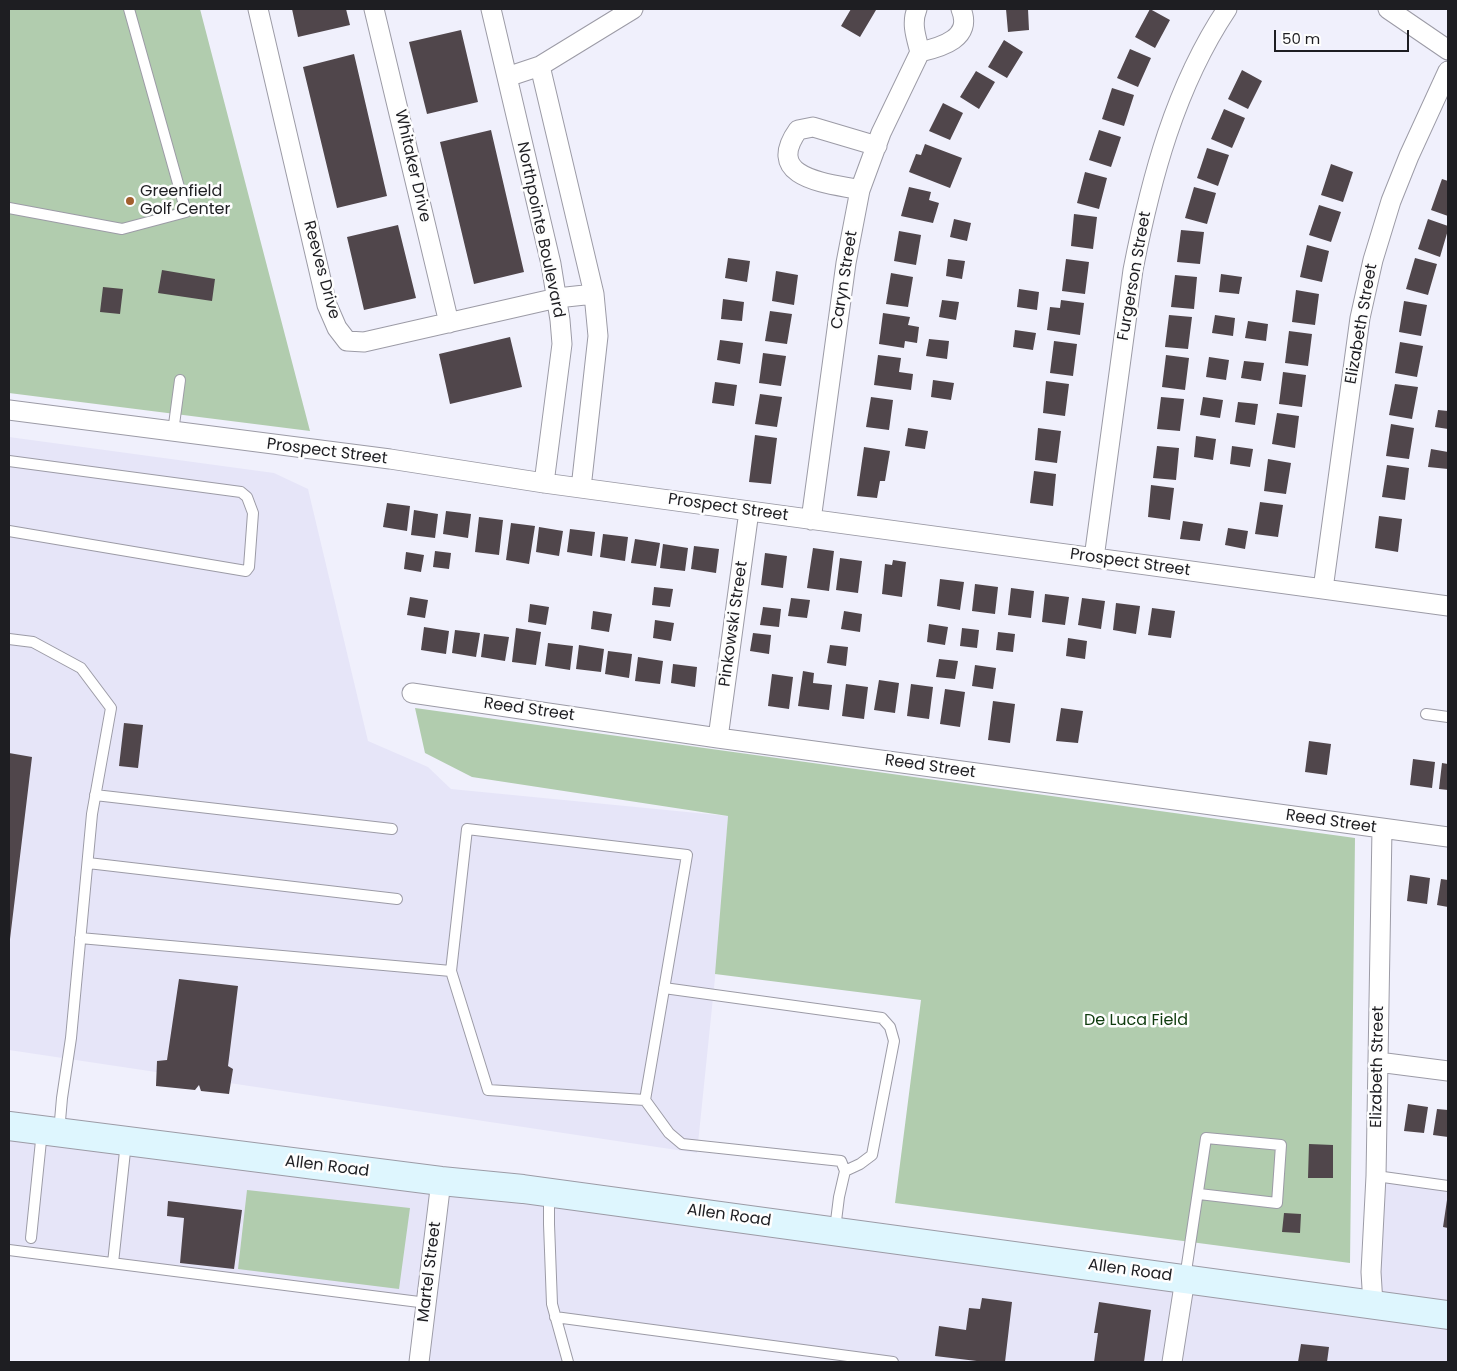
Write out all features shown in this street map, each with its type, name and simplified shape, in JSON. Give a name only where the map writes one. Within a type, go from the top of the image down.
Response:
[{"type":"main road","name":"Allen Road","points":[[9,1126],[442,1181],[549,1192],[1448,1315]]},
{"type":"street","name":"Reeves Drive","points":[[258,9],[327,305],[337,328],[347,341],[364,342],[557,298],[594,294]]},
{"type":"street","name":"Whitaker Drive","points":[[374,9],[449,323]]},
{"type":"street","name":"Northpointe Boulevard","points":[[491,9],[551,264],[557,298],[562,344],[544,483]]},
{"type":"street","points":[[917,9],[914,16],[915,33],[920,52],[946,45],[959,34],[964,19],[961,9]]},
{"type":"street","name":"Furgerson Street","points":[[1094,558],[1133,270],[1142,222],[1172,117],[1200,55],[1227,9]]},
{"type":"street","points":[[1388,9],[1448,50]]},
{"type":"street","points":[[507,76],[540,66],[622,12]]},
{"type":"street","name":"Caryn Street","points":[[811,520],[846,263],[860,190],[876,146],[920,52]]},
{"type":"street","points":[[540,66],[594,294],[598,336],[581,488]]},
{"type":"street","name":"Elizabeth Street","points":[[1323,589],[1360,318],[1372,260],[1391,201],[1409,156],[1448,72]]},
{"type":"street","points":[[860,190],[808,179],[796,172],[787,157],[790,142],[798,130],[813,127],[876,146]]},
{"type":"street","name":"Prospect Street","points":[[9,410],[390,459],[544,483],[1448,606]]},
{"type":"street","name":"Pinkowski Street","points":[[718,738],[749,511]]},
{"type":"street","name":"Reed Street","points":[[412,693],[718,738],[1448,837]]},
{"type":"street","name":"Elizabeth Street","points":[[1374,1304],[1371,1272],[1376,1176],[1382,828]]},
{"type":"street","points":[[1378,1062],[1448,1071]]},
{"type":"street","name":"Martel Street","points":[[419,1362],[442,1181]]},
{"type":"street","points":[[1172,1362],[1185,1279]]},
{"type":"lane","points":[[9,208],[122,229],[186,212],[129,9]]},
{"type":"lane","points":[[173,432],[180,380]]},
{"type":"lane","points":[[9,461],[241,492],[247,497],[253,513],[249,567],[246,571],[9,531]]},
{"type":"lane","points":[[9,639],[33,642],[80,668],[111,708],[92,814],[80,938],[50,1132],[31,1238]]},
{"type":"lane","points":[[1426,714],[1448,718]]},
{"type":"lane","points":[[96,795],[392,829]]},
{"type":"lane","points":[[644,1100],[488,1090],[451,971],[467,829],[687,855],[644,1100],[669,1133],[682,1144],[841,1162],[845,1171],[839,1197],[835,1230]]},
{"type":"lane","points":[[88,863],[397,898]]},
{"type":"lane","points":[[80,938],[451,971]]},
{"type":"lane","points":[[664,988],[882,1018],[890,1027],[894,1041],[872,1155],[860,1164],[845,1171]]},
{"type":"lane","points":[[1185,1279],[1206,1138],[1281,1145],[1277,1202],[1199,1194]]},
{"type":"lane","points":[[113,1263],[126,1141]]},
{"type":"lane","points":[[1376,1176],[1448,1186]]},
{"type":"lane","points":[[549,1192],[548,1224],[552,1304],[568,1362]]},
{"type":"lane","points":[[9,1250],[427,1303]]},
{"type":"lane","points":[[555,1317],[893,1362]]},
{"type":"shaded area","points":[[9,437],[274,473],[308,489],[368,741],[428,767],[451,789],[728,816],[722,910],[697,1153],[9,1050]]},
{"type":"shaded area","points":[[9,1126],[1373,1304],[1376,1176],[1448,1186],[1448,1362],[893,1362],[556,1317],[568,1362],[419,1362],[427,1303],[9,1250]]},
{"type":"green space","name":"Greenfield Golf Center","points":[[9,9],[200,9],[310,431],[9,393]]},
{"type":"green space","name":"De Luca Field","points":[[415,708],[1355,838],[1350,1263],[895,1203],[921,1000],[715,974],[728,816],[472,777],[425,753]]},
{"type":"green space","points":[[247,1190],[410,1208],[399,1289],[238,1269]]},
{"type":"building","points":[[292,9],[346,9],[350,25],[298,37]]},
{"type":"building","points":[[851,9],[876,10],[860,37],[841,26]]},
{"type":"building","points":[[1006,9],[1028,9],[1029,30],[1008,32]]},
{"type":"building","points":[[1150,9],[1170,20],[1155,48],[1135,37]]},
{"type":"building","points":[[461,30],[478,102],[427,114],[409,42]]},
{"type":"building","points":[[1004,40],[1023,52],[1007,78],[988,67]]},
{"type":"building","points":[[1130,49],[1151,58],[1138,87],[1117,78]]},
{"type":"building","points":[[354,54],[387,196],[337,208],[303,67]]},
{"type":"building","points":[[1242,70],[1262,81],[1248,109],[1228,99]]},
{"type":"building","points":[[976,71],[995,82],[979,109],[960,97]]},
{"type":"building","points":[[1112,88],[1134,95],[1124,126],[1102,119]]},
{"type":"building","points":[[943,103],[963,113],[950,140],[929,131]]},
{"type":"building","points":[[1224,109],[1245,118],[1232,148],[1211,139]]},
{"type":"building","points":[[491,130],[524,272],[474,284],[440,142]]},
{"type":"building","points":[[1099,130],[1121,137],[1111,167],[1089,160]]},
{"type":"building","points":[[925,144],[962,158],[950,188],[909,172],[916,154],[921,155]]},
{"type":"building","points":[[1207,148],[1229,155],[1218,186],[1197,178]]},
{"type":"building","points":[[1331,164],[1353,172],[1343,202],[1321,195]]},
{"type":"building","points":[[1085,172],[1107,178],[1099,209],[1077,203]]},
{"type":"building","points":[[1442,179],[1448,181],[1448,216],[1431,210]]},
{"type":"building","points":[[909,187],[931,192],[929,200],[939,203],[933,223],[901,216]]},
{"type":"building","points":[[1194,187],[1216,193],[1207,224],[1185,218]]},
{"type":"building","points":[[1319,205],[1341,212],[1331,242],[1309,235]]},
{"type":"building","points":[[1074,214],[1097,217],[1093,249],[1071,246]]},
{"type":"building","points":[[954,219],[971,223],[967,241],[950,237]]},
{"type":"building","points":[[1428,219],[1448,226],[1440,257],[1418,249]]},
{"type":"building","points":[[398,225],[416,298],[364,310],[347,237]]},
{"type":"building","points":[[1181,230],[1204,232],[1200,264],[1177,262]]},
{"type":"building","points":[[899,231],[921,235],[916,265],[894,261]]},
{"type":"building","points":[[1307,245],[1329,251],[1322,282],[1300,277]]},
{"type":"building","points":[[728,258],[750,261],[747,282],[725,278]]},
{"type":"building","points":[[1415,258],[1437,264],[1428,295],[1406,289]]},
{"type":"building","points":[[948,259],[965,261],[962,279],[946,276]]},
{"type":"building","points":[[1066,259],[1089,262],[1085,294],[1062,291]]},
{"type":"building","points":[[162,270],[215,279],[212,301],[158,293]]},
{"type":"building","points":[[776,271],[798,275],[794,305],[772,301]]},
{"type":"building","points":[[891,273],[913,277],[908,307],[886,304]]},
{"type":"building","points":[[1221,274],[1242,277],[1239,294],[1219,292]]},
{"type":"building","points":[[1175,275],[1197,277],[1194,309],[1171,307]]},
{"type":"building","points":[[103,287],[123,289],[120,314],[100,312]]},
{"type":"building","points":[[1019,289],[1039,292],[1037,310],[1017,307]]},
{"type":"building","points":[[1296,290],[1319,294],[1315,325],[1292,322]]},
{"type":"building","points":[[723,299],[744,302],[742,321],[721,319]]},
{"type":"building","points":[[942,300],[959,302],[956,320],[939,317]]},
{"type":"building","points":[[1061,300],[1084,303],[1080,335],[1047,330],[1050,307],[1060,308]]},
{"type":"building","points":[[1404,301],[1427,305],[1421,336],[1399,332]]},
{"type":"building","points":[[770,311],[792,314],[787,344],[765,341]]},
{"type":"building","points":[[883,313],[910,317],[908,325],[919,327],[917,343],[905,341],[904,348],[879,344]]},
{"type":"building","points":[[1169,315],[1192,317],[1188,349],[1165,347]]},
{"type":"building","points":[[1215,315],[1235,318],[1233,336],[1212,333]]},
{"type":"building","points":[[1248,321],[1268,324],[1266,341],[1245,338]]},
{"type":"building","points":[[1015,330],[1036,333],[1033,350],[1013,347]]},
{"type":"building","points":[[1289,331],[1312,334],[1308,366],[1285,363]]},
{"type":"building","points":[[510,337],[522,387],[450,404],[439,354]]},
{"type":"building","points":[[929,339],[949,341],[947,359],[926,356]]},
{"type":"building","points":[[720,340],[743,343],[740,364],[717,360]]},
{"type":"building","points":[[1054,341],[1077,344],[1073,376],[1050,373]]},
{"type":"building","points":[[1400,342],[1423,346],[1417,377],[1395,373]]},
{"type":"building","points":[[763,353],[786,356],[781,386],[759,383]]},
{"type":"building","points":[[878,355],[901,358],[899,372],[913,374],[911,390],[874,385]]},
{"type":"building","points":[[1166,355],[1189,358],[1185,390],[1162,387]]},
{"type":"building","points":[[1209,357],[1229,360],[1226,380],[1206,377]]},
{"type":"building","points":[[1244,361],[1264,363],[1261,381],[1241,378]]},
{"type":"building","points":[[1283,372],[1306,375],[1302,407],[1279,404]]},
{"type":"building","points":[[933,380],[954,383],[951,400],[931,397]]},
{"type":"building","points":[[1046,381],[1069,384],[1065,416],[1043,413]]},
{"type":"building","points":[[715,382],[737,385],[734,406],[712,403]]},
{"type":"building","points":[[1395,384],[1418,387],[1412,419],[1389,415]]},
{"type":"building","points":[[760,394],[782,397],[777,427],[755,424]]},
{"type":"building","points":[[871,397],[893,400],[889,430],[866,427]]},
{"type":"building","points":[[1161,397],[1184,399],[1180,431],[1157,429]]},
{"type":"building","points":[[1203,397],[1223,400],[1220,418],[1200,415]]},
{"type":"building","points":[[1238,402],[1258,404],[1255,425],[1235,422]]},
{"type":"building","points":[[1438,410],[1448,411],[1448,429],[1435,427]]},
{"type":"building","points":[[1277,413],[1299,416],[1295,448],[1272,444]]},
{"type":"building","points":[[1391,424],[1414,428],[1409,459],[1386,456]]},
{"type":"building","points":[[908,428],[928,431],[925,449],[905,446]]},
{"type":"building","points":[[1038,428],[1061,431],[1057,463],[1035,460]]},
{"type":"building","points":[[755,435],[777,438],[771,484],[749,482]]},
{"type":"building","points":[[1196,436],[1216,439],[1213,460],[1194,457]]},
{"type":"building","points":[[1157,446],[1179,448],[1176,480],[1153,478]]},
{"type":"building","points":[[1232,446],[1253,449],[1250,467],[1230,464]]},
{"type":"building","points":[[864,447],[890,451],[885,481],[880,481],[877,498],[857,496]]},
{"type":"building","points":[[1431,449],[1448,452],[1448,469],[1428,467]]},
{"type":"building","points":[[1268,459],[1291,463],[1286,494],[1264,491]]},
{"type":"building","points":[[1387,465],[1409,468],[1405,500],[1382,497]]},
{"type":"building","points":[[1034,471],[1056,474],[1053,506],[1030,503]]},
{"type":"building","points":[[1151,485],[1174,488],[1170,520],[1148,517]]},
{"type":"building","points":[[1260,502],[1283,505],[1278,537],[1255,534]]},
{"type":"building","points":[[387,503],[410,506],[407,531],[383,527]]},
{"type":"building","points":[[414,510],[438,514],[435,538],[411,535]]},
{"type":"building","points":[[446,511],[471,514],[468,538],[443,534]]},
{"type":"building","points":[[1379,516],[1402,519],[1398,552],[1375,548]]},
{"type":"building","points":[[479,517],[503,520],[499,555],[475,552]]},
{"type":"building","points":[[1183,521],[1203,524],[1200,541],[1180,539]]},
{"type":"building","points":[[511,523],[535,526],[529,564],[506,560]]},
{"type":"building","points":[[539,527],[563,531],[559,556],[536,552]]},
{"type":"building","points":[[1228,528],[1248,531],[1245,549],[1225,545]]},
{"type":"building","points":[[570,529],[595,532],[592,556],[567,552]]},
{"type":"building","points":[[603,534],[628,537],[625,561],[600,557]]},
{"type":"building","points":[[635,539],[660,543],[656,566],[631,563]]},
{"type":"building","points":[[663,544],[688,548],[685,571],[660,568]]},
{"type":"building","points":[[694,546],[719,549],[716,573],[691,569]]},
{"type":"building","points":[[813,548],[834,551],[829,591],[807,588]]},
{"type":"building","points":[[435,551],[451,553],[449,569],[433,567]]},
{"type":"building","points":[[406,552],[424,555],[421,572],[404,569]]},
{"type":"building","points":[[765,553],[787,556],[783,588],[761,585]]},
{"type":"building","points":[[840,558],[862,561],[858,593],[836,590]]},
{"type":"building","points":[[893,560],[906,562],[902,597],[882,594],[885,564],[892,565]]},
{"type":"building","points":[[940,579],[964,582],[960,610],[937,606]]},
{"type":"building","points":[[975,584],[998,587],[995,614],[972,611]]},
{"type":"building","points":[[654,587],[673,589],[670,607],[652,605]]},
{"type":"building","points":[[1011,588],[1034,591],[1031,618],[1008,615]]},
{"type":"building","points":[[1045,594],[1069,597],[1065,625],[1042,622]]},
{"type":"building","points":[[410,597],[428,600],[425,618],[407,615]]},
{"type":"building","points":[[791,598],[810,600],[807,618],[788,616]]},
{"type":"building","points":[[1082,598],[1105,601],[1101,629],[1078,625]]},
{"type":"building","points":[[1116,603],[1140,606],[1136,634],[1113,630]]},
{"type":"building","points":[[530,604],[549,607],[546,625],[528,622]]},
{"type":"building","points":[[763,607],[781,609],[779,627],[760,625]]},
{"type":"building","points":[[1152,608],[1175,611],[1171,638],[1148,635]]},
{"type":"building","points":[[593,611],[612,614],[609,632],[591,629]]},
{"type":"building","points":[[844,611],[862,614],[860,632],[841,629]]},
{"type":"building","points":[[655,620],[674,623],[671,641],[653,638]]},
{"type":"building","points":[[929,624],[948,627],[945,645],[927,642]]},
{"type":"building","points":[[424,627],[449,631],[446,654],[421,650]]},
{"type":"building","points":[[516,628],[541,632],[536,665],[512,662]]},
{"type":"building","points":[[962,628],[979,630],[977,648],[960,646]]},
{"type":"building","points":[[455,630],[480,633],[476,657],[452,653]]},
{"type":"building","points":[[998,632],[1015,634],[1013,652],[996,650]]},
{"type":"building","points":[[753,633],[771,635],[769,654],[750,651]]},
{"type":"building","points":[[484,634],[509,637],[505,661],[481,657]]},
{"type":"building","points":[[1068,638],[1087,641],[1085,659],[1066,656]]},
{"type":"building","points":[[548,643],[573,646],[570,670],[545,666]]},
{"type":"building","points":[[579,645],[604,649],[601,672],[576,669]]},
{"type":"building","points":[[830,645],[848,647],[846,666],[827,663]]},
{"type":"building","points":[[608,651],[632,654],[629,678],[605,674]]},
{"type":"building","points":[[638,657],[663,661],[660,684],[635,681]]},
{"type":"building","points":[[939,659],[958,661],[955,679],[936,677]]},
{"type":"building","points":[[673,664],[697,667],[695,687],[671,683]]},
{"type":"building","points":[[975,665],[996,668],[993,689],[972,686]]},
{"type":"building","points":[[803,671],[814,673],[813,683],[832,685],[829,710],[798,706]]},
{"type":"building","points":[[772,674],[793,677],[789,709],[768,706]]},
{"type":"building","points":[[879,680],[899,683],[895,713],[874,710]]},
{"type":"building","points":[[846,684],[868,687],[864,719],[842,716]]},
{"type":"building","points":[[911,684],[933,687],[929,719],[907,716]]},
{"type":"building","points":[[945,689],[965,692],[960,727],[940,724]]},
{"type":"building","points":[[993,701],[1015,704],[1010,743],[988,740]]},
{"type":"building","points":[[1061,708],[1083,711],[1078,743],[1056,741]]},
{"type":"building","points":[[124,723],[143,725],[138,768],[119,766]]},
{"type":"building","points":[[1309,741],[1331,744],[1327,775],[1305,772]]},
{"type":"building","points":[[9,753],[32,757],[10,939],[9,939]]},
{"type":"building","points":[[1413,759],[1435,762],[1432,788],[1410,785]]},
{"type":"building","points":[[1442,763],[1448,764],[1448,790],[1439,789]]},
{"type":"building","points":[[1410,875],[1430,878],[1427,904],[1407,901]]},
{"type":"building","points":[[1441,879],[1448,880],[1448,907],[1437,905]]},
{"type":"building","points":[[179,979],[238,986],[228,1066],[233,1069],[229,1094],[201,1091],[199,1085],[195,1090],[156,1086],[157,1061],[167,1060]]},
{"type":"building","points":[[1408,1104],[1428,1107],[1424,1133],[1404,1131]]},
{"type":"building","points":[[1437,1109],[1448,1110],[1448,1137],[1433,1135]]},
{"type":"building","points":[[1309,1144],[1333,1145],[1333,1178],[1308,1178]]},
{"type":"building","points":[[1448,1200],[1448,1228],[1443,1227]]},
{"type":"building","points":[[168,1201],[242,1210],[234,1269],[180,1263],[184,1218],[167,1216]]},
{"type":"building","points":[[1284,1213],[1301,1214],[1300,1233],[1282,1232]]},
{"type":"building","points":[[982,1298],[1012,1302],[1005,1362],[985,1362],[935,1356],[939,1326],[966,1330],[969,1308],[980,1309]]},
{"type":"building","points":[[1099,1302],[1151,1310],[1144,1362],[1094,1362],[1098,1333],[1094,1333]]},
{"type":"building","points":[[1301,1344],[1329,1347],[1327,1362],[1298,1362]]},
{"type":"place","name":"Greenfield Golf Center","points":[[130,201]]}]
